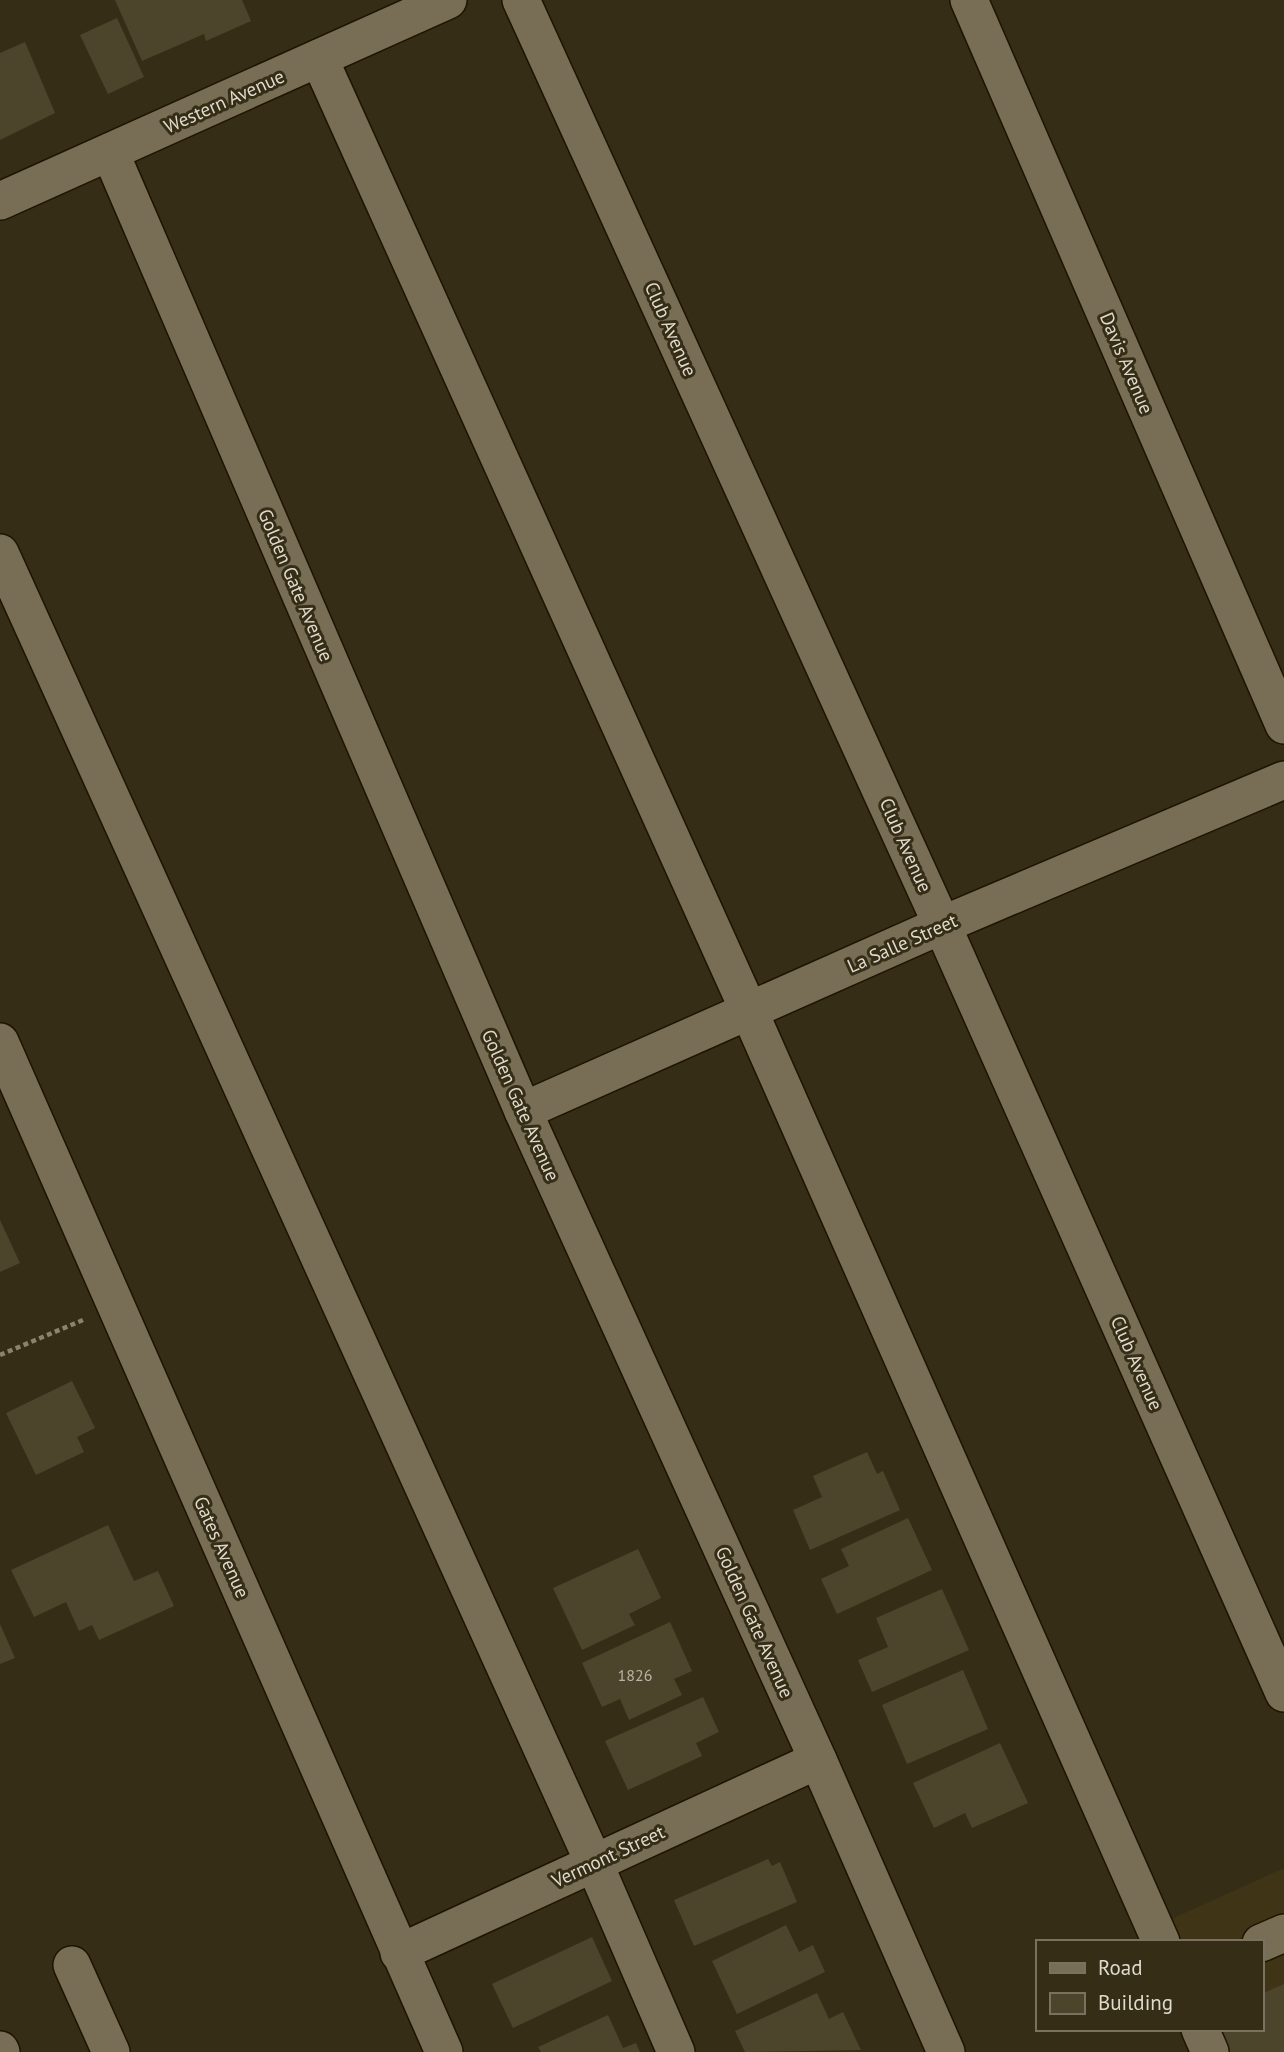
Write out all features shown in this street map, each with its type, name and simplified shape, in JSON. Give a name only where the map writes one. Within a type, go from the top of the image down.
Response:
[{"type":"street","name":"Western Avenue","points":[[0,201],[449,0]]},
{"type":"street","name":"Club Avenue","points":[[521,0],[942,925],[1284,1693]]},
{"type":"street","name":"Davis Avenue","points":[[969,0],[1284,725]]},
{"type":"street","points":[[319,58],[749,1011],[1160,1940]]},
{"type":"street","name":"Golden Gate Avenue","points":[[110,152],[523,1111],[818,1760],[946,2052]]},
{"type":"street","points":[[0,553],[594,1863],[676,2052]]},
{"type":"street","name":"La Salle Street","points":[[523,1111],[942,925],[1284,780]]},
{"type":"street","name":"Gates Avenue","points":[[0,1042],[444,2052]]},
{"type":"street","name":"Vermont Street","points":[[399,1953],[818,1760]]},
{"type":"street","points":[[1263,1942],[1284,1933]]},
{"type":"street","points":[[72,1965],[111,2052]]},
{"type":"street","points":[[1201,2031],[1210,2052]]},
{"type":"path","points":[[0,1355],[117,1305]]},
{"type":"shaded area","points":[[1284,1868],[1284,2052],[1263,2031],[1263,1940],[1164,1940],[1158,1925]]},
{"type":"building","points":[[115,0],[242,0],[251,21],[206,41],[204,34],[142,61]]},
{"type":"building","points":[[117,18],[144,77],[108,94],[80,35]]},
{"type":"building","points":[[25,42],[55,113],[0,140],[0,53]]},
{"type":"building","points":[[0,1220],[20,1263],[0,1272]]},
{"type":"building","points":[[72,1381],[95,1428],[77,1437],[84,1452],[36,1475],[6,1413]]},
{"type":"building","points":[[867,1452],[877,1474],[883,1471],[900,1510],[810,1550],[793,1510],[822,1497],[813,1476]]},
{"type":"building","points":[[908,1518],[932,1570],[837,1614],[821,1579],[849,1566],[841,1549]]},
{"type":"building","points":[[108,1525],[134,1581],[158,1571],[174,1606],[99,1640],[92,1625],[79,1631],[66,1602],[34,1617],[11,1570]]},
{"type":"building","points":[[638,1549],[661,1598],[629,1614],[635,1625],[582,1650],[553,1588]]},
{"type":"building","points":[[942,1589],[969,1650],[872,1692],[858,1660],[888,1647],[876,1618]]},
{"type":"building","points":[[670,1622],[692,1671],[674,1679],[682,1695],[629,1720],[620,1699],[602,1707],[582,1663]]},
{"type":"building","points":[[0,1624],[15,1658],[0,1664]]},
{"type":"building","points":[[963,1670],[988,1729],[907,1764],[882,1705]]},
{"type":"building","points":[[703,1697],[719,1732],[696,1743],[702,1756],[628,1790],[605,1741]]},
{"type":"building","points":[[1000,1743],[1028,1803],[972,1828],[965,1813],[934,1828],[913,1783]]},
{"type":"building","points":[[768,1859],[772,1866],[780,1862],[797,1902],[694,1946],[674,1900]]},
{"type":"building","points":[[786,1925],[799,1952],[813,1945],[825,1972],[737,2014],[712,1961]]},
{"type":"building","points":[[592,1937],[612,1981],[513,2028],[492,1984]]},
{"type":"building","points":[[1284,1984],[1284,2052],[1226,2052],[1217,2031],[1263,2031],[1263,1993]]},
{"type":"building","points":[[817,1993],[829,2019],[843,2012],[861,2050],[745,2052],[735,2031]]},
{"type":"building","points":[[608,2015],[623,2048],[636,2043],[640,2052],[541,2052],[538,2047]]}]
